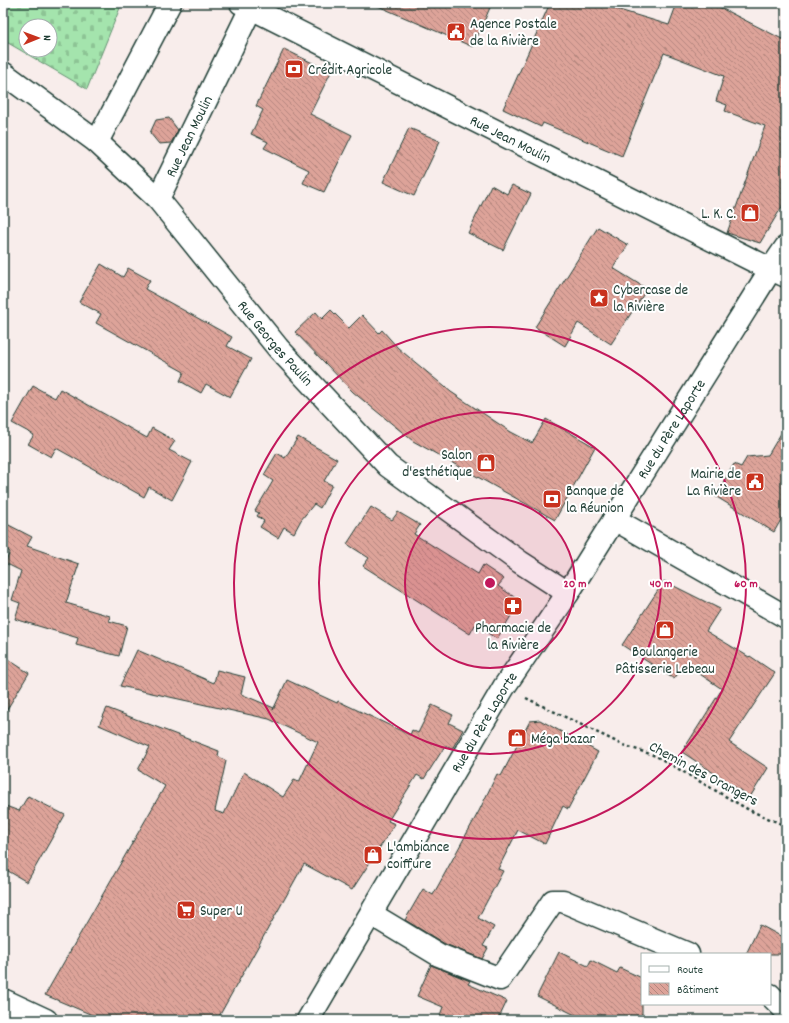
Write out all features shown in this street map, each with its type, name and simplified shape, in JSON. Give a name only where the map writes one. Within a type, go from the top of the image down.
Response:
[{"type":"street","points":[[97,142],[170,3]]},
{"type":"street","name":"Rue Jean Moulin","points":[[158,199],[246,5],[778,272]]},
{"type":"street","name":"Rue Georges Paulin","points":[[3,73],[97,142],[158,199],[278,348],[388,466],[520,562],[568,593]]},
{"type":"street","name":"Rue du Père Laporte","points":[[308,1020],[504,687],[568,593],[614,519],[778,272],[786,247]]},
{"type":"street","points":[[614,519],[786,617]]},
{"type":"street","points":[[370,914],[439,955],[500,978],[553,902],[564,901],[686,953]]},
{"type":"street","points":[[771,996],[786,1011]]},
{"type":"street","points":[[3,1000],[46,1020]]},
{"type":"path","name":"Chemin des Orangers","points":[[504,687],[623,745],[656,756],[749,810],[786,826]]},
{"type":"green space","points":[[3,3],[122,3],[87,89],[34,58],[58,58],[58,18],[18,18],[18,49],[3,40]]},
{"type":"building","points":[[371,3],[492,3],[473,47]]},
{"type":"building","points":[[550,3],[596,3],[669,25],[677,3],[711,3],[786,41],[786,200],[760,243],[727,233],[765,126],[725,111],[727,105],[716,101],[724,76],[664,53],[622,156],[543,123],[541,127],[503,109]]},
{"type":"building","points":[[284,49],[331,72],[310,114],[352,135],[324,192],[303,183],[309,170],[264,148],[268,142],[251,134],[263,110],[256,106]]},
{"type":"building","points":[[169,118],[178,130],[171,143],[159,144],[150,133],[156,120]]},
{"type":"building","points":[[409,128],[440,141],[414,196],[383,182]]},
{"type":"building","points":[[491,185],[507,194],[512,185],[531,194],[503,250],[468,233]]},
{"type":"building","points":[[598,227],[628,245],[613,268],[647,289],[611,344],[578,323],[565,346],[535,327]]},
{"type":"building","points":[[101,264],[123,277],[128,268],[150,280],[145,289],[232,337],[227,346],[251,359],[230,397],[206,384],[201,393],[180,381],[184,372],[96,323],[101,314],[79,302]]},
{"type":"building","points":[[331,310],[349,328],[362,315],[379,333],[382,330],[398,348],[451,392],[511,432],[532,443],[546,419],[595,447],[555,520],[413,441],[353,392],[295,332],[316,312],[322,319]]},
{"type":"building","points":[[33,386],[55,398],[60,389],[147,438],[152,428],[175,441],[169,450],[192,462],[172,500],[149,487],[144,497],[56,448],[51,457],[28,444],[34,435],[12,423]]},
{"type":"building","name":"Mairie de La Rivière","points":[[786,425],[786,511],[774,532],[715,496],[734,464],[741,467],[747,457],[768,455]]},
{"type":"building","points":[[298,437],[337,459],[324,481],[332,485],[320,508],[314,504],[301,520],[294,533],[284,527],[278,538],[260,527],[264,521],[257,516],[259,513],[255,511],[273,481],[264,475],[277,453],[285,458]]},
{"type":"building","points":[[371,507],[392,520],[398,512],[420,525],[414,534],[478,574],[483,565],[504,579],[498,586],[520,601],[497,639],[475,625],[470,634],[363,566],[369,558],[347,544]]},
{"type":"building","points":[[3,522],[32,537],[27,546],[79,564],[66,603],[110,616],[109,621],[127,626],[119,656],[76,645],[78,638],[15,619],[20,603],[12,600],[21,571],[5,563],[10,552],[3,547]]},
{"type":"building","points":[[664,581],[720,609],[706,631],[749,657],[750,656],[775,673],[729,742],[768,768],[750,797],[682,752],[722,689],[685,664],[674,679],[622,645]]},
{"type":"building","points":[[137,650],[214,683],[217,670],[245,677],[241,694],[274,708],[287,680],[337,703],[338,701],[410,735],[412,730],[418,733],[432,705],[453,715],[449,723],[463,730],[452,749],[445,746],[424,779],[417,775],[388,821],[395,824],[352,890],[304,864],[217,1020],[104,1020],[45,995],[165,786],[138,770],[150,747],[99,725],[107,708],[219,751],[218,756],[226,761],[215,811],[224,814],[244,772],[283,797],[294,780],[299,782],[318,742],[269,719],[120,686]]},
{"type":"building","points":[[3,656],[29,673],[3,716]]},
{"type":"building","points":[[540,720],[598,752],[568,809],[563,806],[545,844],[518,830],[498,869],[503,871],[478,918],[494,927],[483,946],[488,948],[482,959],[445,944],[405,920],[423,889],[433,895],[479,811],[497,774],[501,776],[530,721]]},
{"type":"building","points":[[28,796],[65,815],[27,882],[3,868],[3,805],[19,811]]},
{"type":"building","points":[[760,925],[786,939],[786,954],[746,953]]},
{"type":"building","points":[[559,952],[588,966],[591,960],[617,973],[620,968],[641,978],[642,1020],[585,1020],[537,996]]},
{"type":"building","points":[[431,965],[470,981],[468,984],[507,1001],[498,1020],[452,1020],[440,1015],[443,1007],[417,996]]},
{"type":"place","name":"Agence Postale de la Rivière","points":[[456,32]]},
{"type":"place","name":"Crédit Agricole","points":[[294,69]]},
{"type":"place","name":"L. K. C.","points":[[750,213]]},
{"type":"place","name":"Cybercase de la Rivière","points":[[599,298]]},
{"type":"place","name":"Salon d'esthétique","points":[[486,463]]},
{"type":"place","name":"Mairie de La Rivière","points":[[755,482]]},
{"type":"place","name":"Banque de la Réunion","points":[[552,499]]},
{"type":"place","name":"Pharmacie de la Rivière","points":[[513,606]]},
{"type":"place","name":"Boulangerie Pâtisserie Lebeau","points":[[665,630]]},
{"type":"place","name":"Méga bazar","points":[[517,738]]},
{"type":"place","name":"L'ambiance coiffure","points":[[373,855]]},
{"type":"place","name":"Super U","points":[[186,910]]}]
